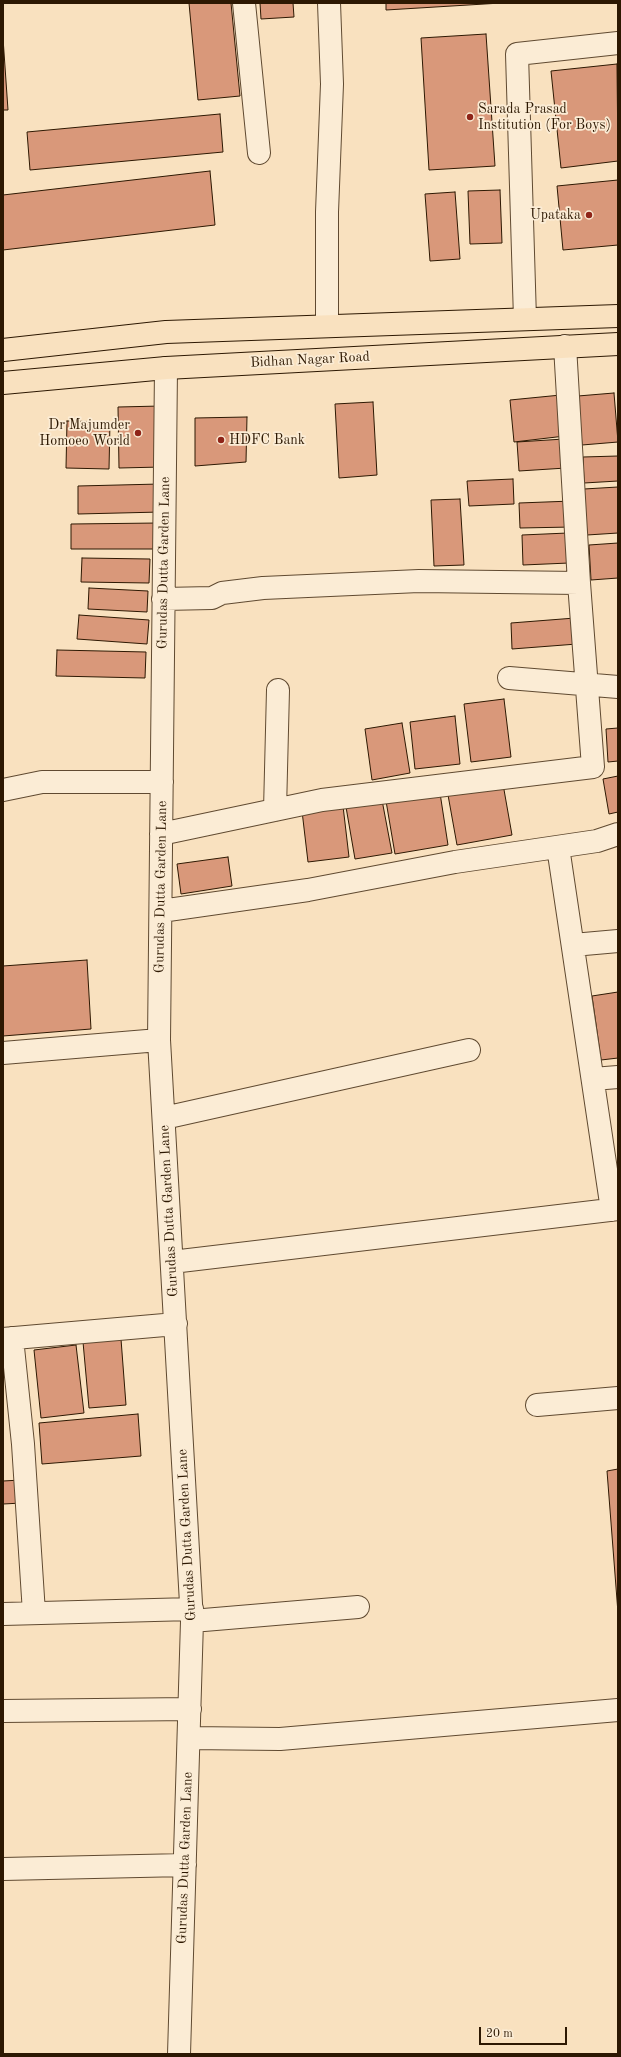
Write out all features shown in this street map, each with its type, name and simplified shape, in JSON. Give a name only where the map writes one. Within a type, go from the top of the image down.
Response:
[{"type":"main road","points":[[3,350],[166,332],[618,316]]},
{"type":"main road","name":"Bidhan Nagar Road","points":[[3,383],[166,368],[618,344]]},
{"type":"street","points":[[244,3],[259,153]]},
{"type":"street","points":[[327,326],[327,212],[332,84],[329,3]]},
{"type":"street","points":[[525,319],[517,54],[618,43]]},
{"type":"street","points":[[162,834],[322,800],[593,768],[579,583],[566,346]]},
{"type":"street","name":"Gurudas Dutta Garden Lane","points":[[166,368],[160,1040],[192,1615],[179,2054]]},
{"type":"street","points":[[164,599],[212,598],[222,593],[263,588],[419,580],[579,583]]},
{"type":"street","points":[[509,678],[618,687]]},
{"type":"street","points":[[275,810],[278,690]]},
{"type":"street","points":[[3,790],[42,782],[162,782]]},
{"type":"street","points":[[161,911],[308,890],[455,862],[597,841],[618,834]]},
{"type":"street","points":[[172,1262],[615,1209],[593,1079],[558,847]]},
{"type":"street","points":[[573,945],[618,941]]},
{"type":"street","points":[[3,1053],[160,1040]]},
{"type":"street","points":[[164,1118],[469,1050]]},
{"type":"street","points":[[593,1079],[618,1077]]},
{"type":"street","points":[[34,1613],[23,1444],[7,1338],[176,1324]]},
{"type":"street","points":[[537,1405],[618,1398]]},
{"type":"street","points":[[3,1614],[192,1615],[358,1607]]},
{"type":"street","points":[[3,1711],[190,1709]]},
{"type":"street","points":[[189,1738],[280,1739],[618,1710]]},
{"type":"street","points":[[3,1868],[185,1865]]},
{"type":"building","points":[[189,3],[231,3],[240,96],[198,100]]},
{"type":"building","points":[[260,3],[293,3],[294,17],[261,19]]},
{"type":"building","points":[[386,3],[501,3],[386,10]]},
{"type":"building","points":[[486,34],[495,166],[429,170],[421,38]]},
{"type":"building","points":[[3,38],[8,110],[3,110]]},
{"type":"building","points":[[617,64],[618,161],[561,168],[551,71]]},
{"type":"building","points":[[220,114],[223,152],[30,170],[27,132]]},
{"type":"building","points":[[210,171],[215,225],[3,250],[3,195]]},
{"type":"building","name":"Upataka","points":[[618,180],[618,245],[563,250],[557,186]]},
{"type":"building","points":[[500,190],[502,243],[470,244],[468,191]]},
{"type":"building","points":[[455,192],[460,259],[430,261],[425,194]]},
{"type":"building","points":[[614,393],[618,442],[582,445],[578,396]]},
{"type":"building","points":[[561,395],[565,436],[514,442],[510,400]]},
{"type":"building","points":[[373,402],[377,475],[339,478],[335,404]]},
{"type":"building","points":[[161,406],[162,467],[119,468],[118,407]]},
{"type":"building","name":"HDFC Bank","points":[[247,417],[246,462],[195,466],[195,418]]},
{"type":"building","points":[[67,421],[110,422],[109,469],[66,468]]},
{"type":"building","points":[[564,439],[566,468],[519,471],[517,442]]},
{"type":"building","points":[[618,456],[618,481],[584,483],[583,457]]},
{"type":"building","points":[[513,479],[514,504],[469,506],[467,481]]},
{"type":"building","points":[[160,484],[161,512],[78,514],[78,486]]},
{"type":"building","points":[[618,487],[618,533],[587,535],[584,489]]},
{"type":"building","points":[[460,499],[464,565],[434,566],[431,500]]},
{"type":"building","points":[[572,501],[572,527],[520,528],[519,503]]},
{"type":"building","points":[[159,523],[159,549],[71,549],[71,524]]},
{"type":"building","points":[[568,533],[569,563],[523,565],[522,535]]},
{"type":"building","points":[[618,543],[618,578],[591,580],[589,545]]},
{"type":"building","points":[[82,558],[150,559],[149,583],[81,582]]},
{"type":"building","points":[[89,588],[148,591],[147,612],[88,609]]},
{"type":"building","points":[[79,615],[149,620],[147,644],[77,639]]},
{"type":"building","points":[[575,618],[577,644],[512,649],[511,623]]},
{"type":"building","points":[[57,650],[146,652],[145,678],[56,676]]},
{"type":"building","points":[[504,699],[511,757],[471,762],[464,704]]},
{"type":"building","points":[[455,716],[460,764],[415,769],[410,722]]},
{"type":"building","points":[[402,723],[410,773],[372,780],[365,729]]},
{"type":"building","points":[[618,728],[618,761],[608,762],[606,729]]},
{"type":"building","points":[[618,776],[618,812],[609,814],[603,779]]},
{"type":"building","points":[[503,784],[512,835],[457,845],[448,795]]},
{"type":"building","points":[[440,793],[448,845],[395,854],[386,801]]},
{"type":"building","points":[[382,800],[392,853],[355,859],[346,807]]},
{"type":"building","points":[[343,806],[349,857],[308,862],[302,811]]},
{"type":"building","points":[[228,857],[232,886],[181,894],[177,864]]},
{"type":"building","points":[[87,960],[91,1029],[3,1036],[3,966]]},
{"type":"building","points":[[618,992],[618,1058],[601,1060],[592,996]]},
{"type":"building","points":[[121,1339],[126,1405],[89,1408],[83,1342]]},
{"type":"building","points":[[76,1345],[84,1413],[41,1418],[34,1350]]},
{"type":"building","points":[[138,1414],[141,1456],[42,1464],[39,1423]]},
{"type":"building","points":[[618,1469],[618,1613],[607,1471]]},
{"type":"building","points":[[21,1480],[22,1503],[3,1504],[3,1481]]},
{"type":"place","name":"Sarada Prasad Institution (For Boys)","points":[[470,117]]},
{"type":"place","name":"Upataka","points":[[589,215]]},
{"type":"place","name":"Dr Majumder Homoeo World","points":[[138,433]]},
{"type":"place","name":"HDFC Bank","points":[[221,440]]}]
